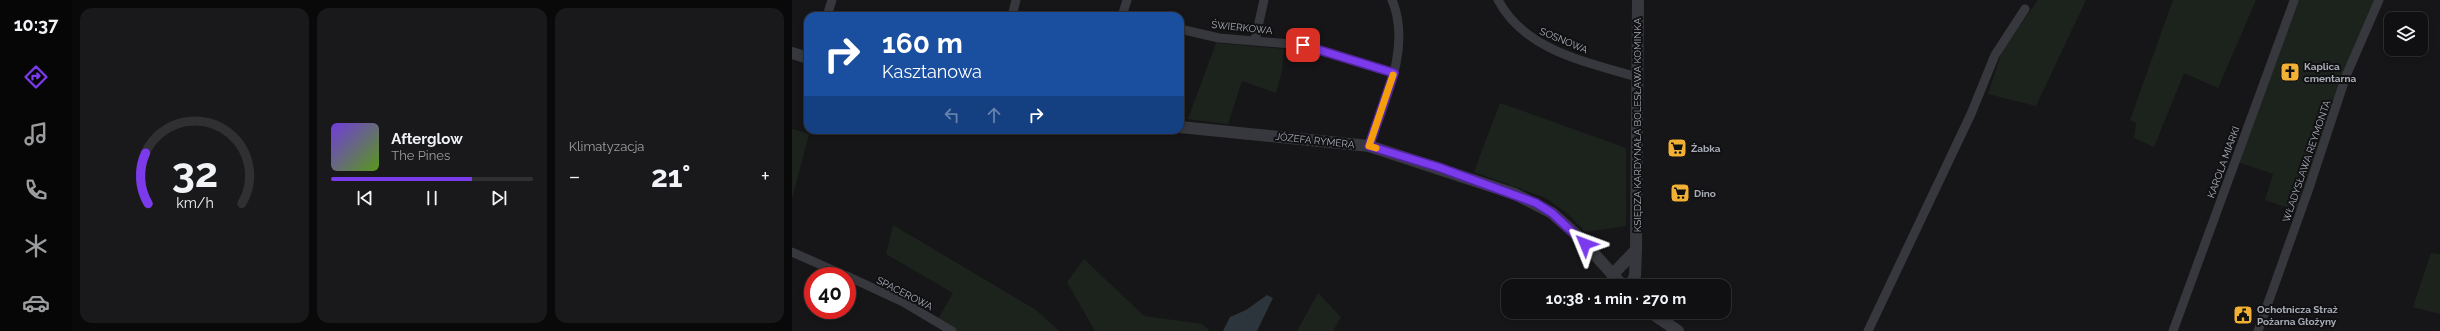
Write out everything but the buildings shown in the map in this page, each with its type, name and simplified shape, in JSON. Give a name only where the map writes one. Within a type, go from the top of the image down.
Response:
[{"type":"street","points":[[828,12],[832,0]]},
{"type":"street","points":[[1013,12],[1016,0]]},
{"type":"street","points":[[1124,12],[1127,0]]},
{"type":"street","points":[[1254,40],[1264,0]]},
{"type":"street","points":[[1369,146],[1394,73],[1400,35],[1392,0]]},
{"type":"street","name":"SOSNOWA","points":[[1498,0],[1511,20],[1533,40],[1590,63],[1637,77]]},
{"type":"street","name":"KSIĘDZA KARDYNAŁA BOLESŁAWA KOMINKA","points":[[1634,279],[1635,276],[1636,250],[1638,0]]},
{"type":"street","name":"WŁADYSŁAWA REYMONTA","points":[[2258,331],[2303,206],[2346,76],[2379,0]]},
{"type":"street","name":"KAROLA MIARKI","points":[[2173,331],[2294,1]]},
{"type":"street","points":[[1868,331],[1971,114],[1995,55],[2026,9]]},
{"type":"street","name":"ŚWIERKOWA","points":[[1184,30],[1219,38],[1303,45],[1394,73]]},
{"type":"street","points":[[792,53],[804,57]]},
{"type":"street","name":"JÓZEFA RYMERA","points":[[1184,127],[1369,146],[1438,167],[1536,203],[1552,213],[1579,238],[1616,279]]},
{"type":"street","points":[[1612,275],[1636,250]]},
{"type":"street","name":"SPACEROWA","points":[[792,252],[826,267]]},
{"type":"street","name":"SPACEROWA","points":[[856,280],[903,302],[952,331]]},
{"type":"street","points":[[1660,319],[1678,331]]},
{"type":"shaded area","points":[[2038,0],[2086,0],[2036,106],[1988,94],[2002,51]]},
{"type":"shaded area","points":[[2173,0],[2256,0],[2218,88],[2184,73],[2154,147],[2134,138],[2136,123],[2130,120]]},
{"type":"shaded area","points":[[2291,0],[2375,0],[2321,139],[2297,211],[2265,200],[2273,174],[2238,162],[2298,4]]},
{"type":"shaded area","points":[[1216,43],[1284,49],[1282,71],[1276,93],[1242,81],[1228,124],[1188,119]]},
{"type":"shaded area","points":[[1500,103],[1626,148],[1626,226],[1585,232],[1568,214],[1546,198],[1474,172]]},
{"type":"shaded area","points":[[792,129],[804,133],[804,134],[809,134],[792,199]]},
{"type":"shaded area","points":[[893,225],[1036,310],[1059,331],[957,331],[938,319],[953,293],[886,254]]},
{"type":"shaded area","points":[[2431,253],[2440,254],[2440,314],[2413,307]]},
{"type":"shaded area","points":[[1084,259],[1144,316],[1202,324],[1210,331],[1095,331],[1067,282]]},
{"type":"shaded area","points":[[1318,293],[1341,317],[1333,331],[1297,331]]},
{"type":"shaded area","points":[[1267,295],[1273,298],[1257,331],[1223,331],[1230,317],[1246,310]]},
{"type":"slow traffic","points":[[1376,148],[1369,146],[1393,75]]},
{"type":"place","name":"Kaplica cmentarna","points":[[2290,72]]},
{"type":"place","name":"Żabka","points":[[1677,148]]},
{"type":"place","name":"Dino","points":[[1680,193]]},
{"type":"place","name":"Ochotnicza Straż Pożarna Głożyny","points":[[2243,315]]},
{"type":"route","points":[[1303,45],[1337,57],[1394,73],[1369,146],[1438,167],[1515,194],[1536,203],[1552,213],[1585,244]]}]
